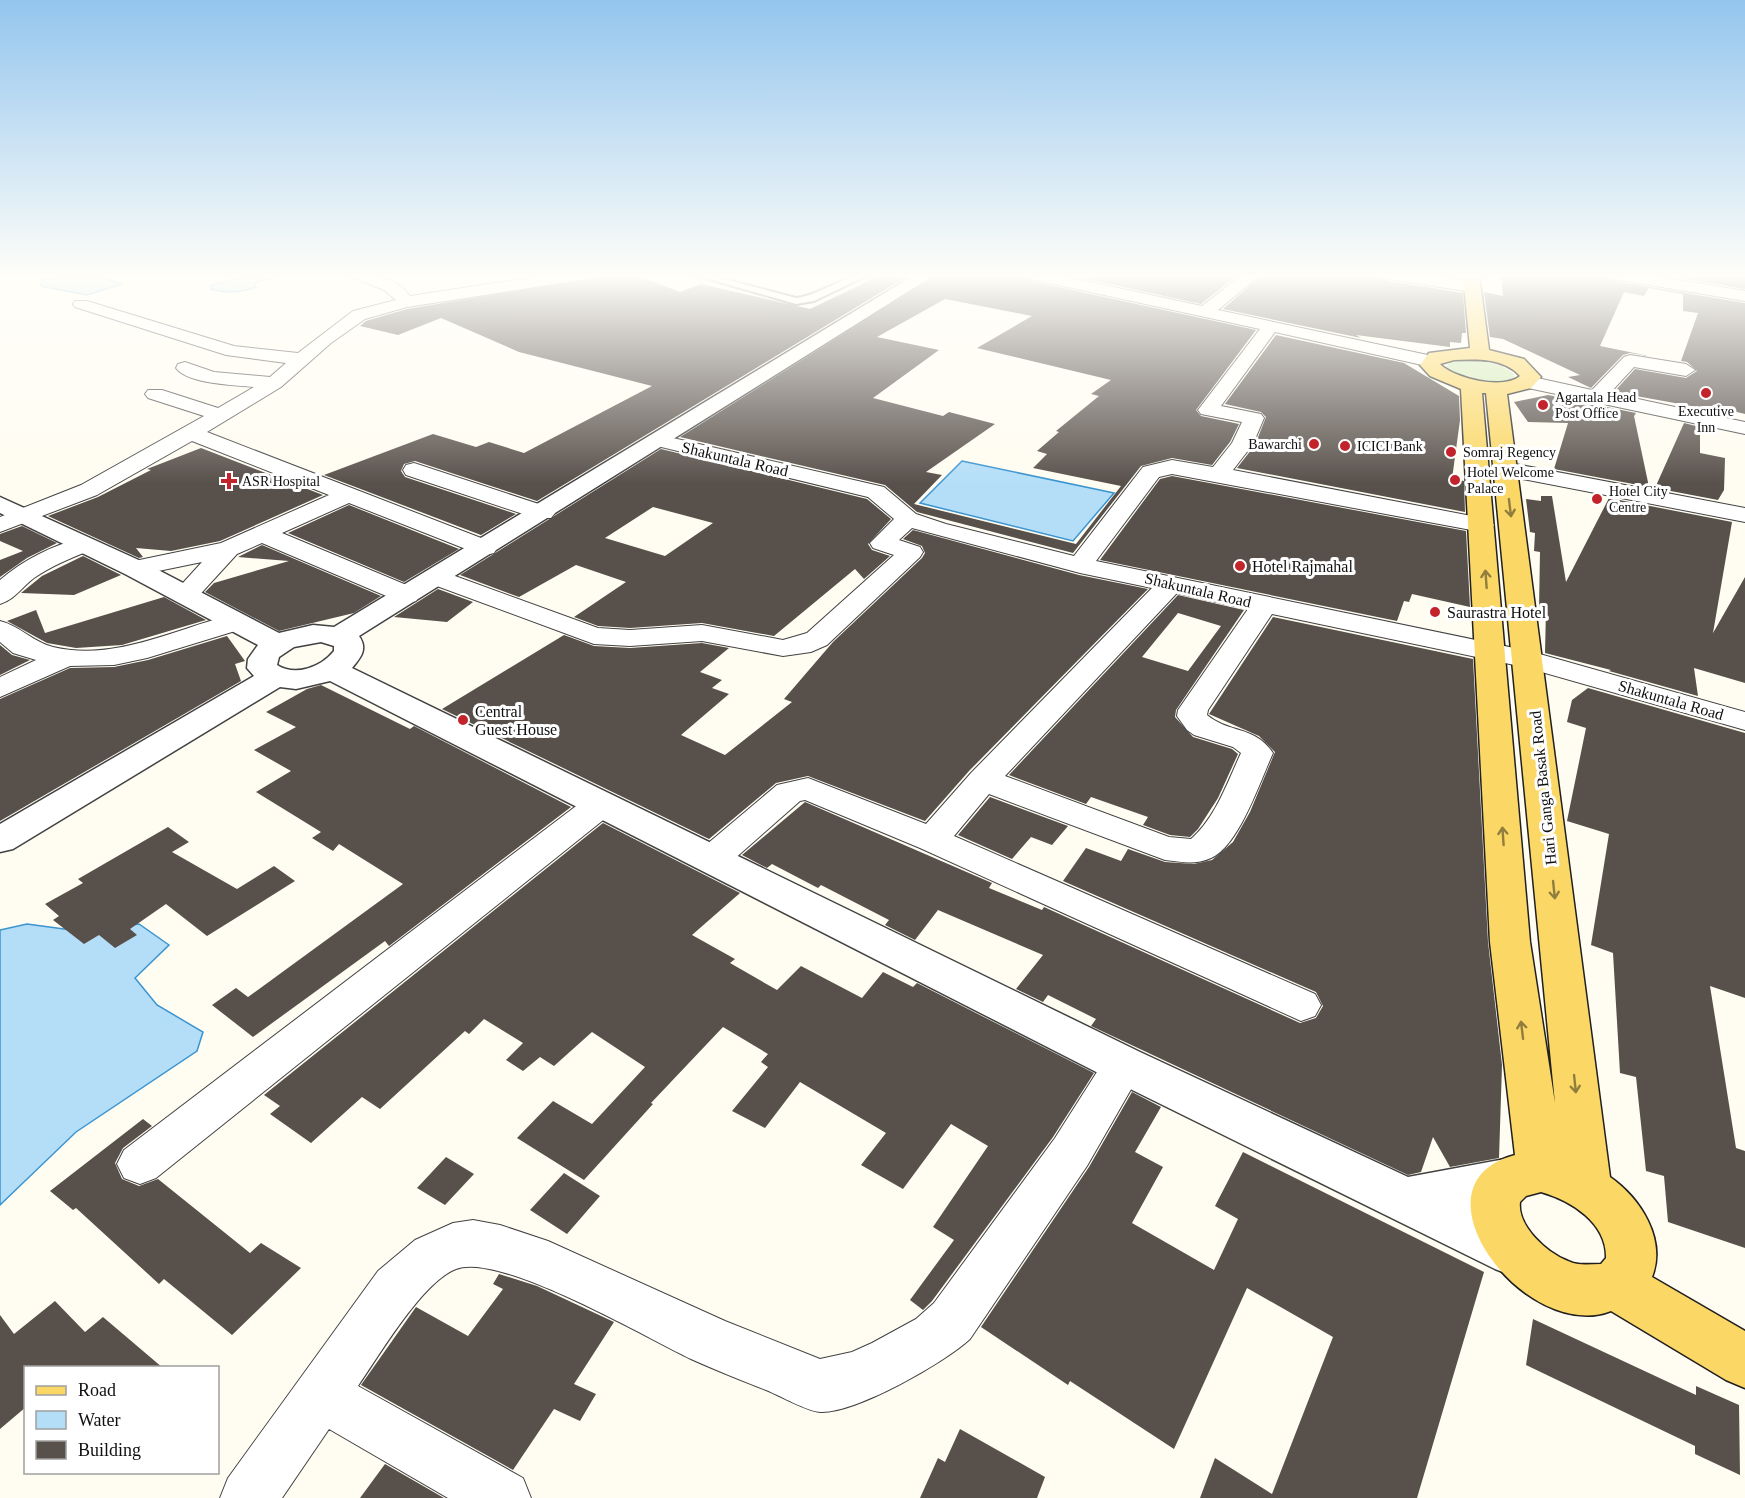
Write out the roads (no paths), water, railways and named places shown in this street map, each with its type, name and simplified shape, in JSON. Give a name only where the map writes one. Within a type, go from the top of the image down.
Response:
[{"type":"main road","name":"Hari Ganga Basak Road","points":[[1479,344],[1482,376],[1482,525],[1492,654],[1523,1176]]},
{"type":"main road","points":[[1431,361],[1430,365],[1438,374],[1482,376],[1521,366],[1531,377],[1528,382],[1510,387],[1482,376],[1454,354],[1431,361]]},
{"type":"main road","name":"Hari Ganga Basak Road","points":[[1482,376],[1505,469],[1529,660],[1587,1188]]},
{"type":"main road","points":[[1523,1176],[1564,1177],[1587,1188],[1606,1203],[1621,1221],[1631,1240],[1633,1258],[1629,1274],[1617,1285],[1599,1290],[1577,1290],[1554,1282],[1531,1269],[1513,1252],[1499,1232],[1493,1212],[1495,1194],[1523,1176]]},
{"type":"main road","points":[[1617,1285],[1745,1361]]},
{"type":"street","points":[[209,344],[232,351],[302,359]]},
{"type":"street","points":[[0,525],[27,517],[89,490],[191,434],[274,383],[320,344]]},
{"type":"street","points":[[816,344],[407,595],[335,652],[308,678],[275,677],[262,669],[261,662],[268,652],[279,644],[311,634],[335,652],[600,805],[1124,1065],[1513,1252]]},
{"type":"street","points":[[1218,475],[1242,444],[1254,418],[1208,410],[1258,344]]},
{"type":"street","points":[[1353,344],[1431,361]]},
{"type":"street","points":[[1597,396],[1630,361],[1686,370]]},
{"type":"street","points":[[185,368],[211,377],[274,383]]},
{"type":"street","points":[[1528,382],[1745,428]]},
{"type":"street","points":[[155,394],[220,415]]},
{"type":"street","points":[[191,434],[485,548]]},
{"type":"street","name":"Shakuntala Road","points":[[660,441],[876,492],[908,519],[1080,565],[1529,660],[1745,721]]},
{"type":"street","points":[[1080,565],[1151,472],[1172,467],[1482,525]]},
{"type":"street","points":[[1505,469],[1745,515]]},
{"type":"street","points":[[414,470],[543,513]]},
{"type":"street","points":[[134,568],[228,549],[347,495]]},
{"type":"street","points":[[0,504],[134,568],[279,644]]},
{"type":"street","points":[[435,578],[594,636],[630,638],[702,633],[783,648],[792,647],[817,639],[910,552],[882,543],[908,519]]},
{"type":"street","points":[[260,533],[407,595]]},
{"type":"street","points":[[0,596],[13,582],[42,564],[82,545]]},
{"type":"street","points":[[185,596],[228,549]]},
{"type":"street","points":[[932,840],[983,780],[1172,583]]},
{"type":"street","points":[[983,780],[1165,848],[1187,851],[1202,848],[1221,826],[1257,753],[1247,743],[1197,723],[1191,716],[1192,710],[1264,605]]},
{"type":"street","points":[[0,688],[62,659],[136,652],[235,622]]},
{"type":"street","points":[[0,629],[17,642],[62,659]]},
{"type":"street","points":[[0,840],[275,677]]},
{"type":"street","points":[[712,859],[779,800],[796,790],[823,793],[1301,1005]]},
{"type":"street","points":[[140,1164],[600,805]]},
{"type":"street","points":[[248,1498],[396,1288],[432,1256],[453,1246],[473,1243],[500,1248],[548,1264],[711,1341],[820,1386],[856,1377],[934,1337],[952,1321],[1071,1152],[1124,1065]]},
{"type":"street","points":[[1407,1200],[1523,1176]]},
{"type":"street","points":[[321,1395],[504,1498]]},
{"type":"water","points":[[962,461],[1114,493],[1073,541],[920,503]]},
{"type":"water","points":[[27,924],[79,931],[139,924],[169,945],[135,978],[157,1005],[203,1032],[197,1051],[76,1132],[0,1205],[0,930]]},
{"type":"place","name":"Executive Inn","points":[[1706,393]]},
{"type":"place","name":"Agartala Head Post Office","points":[[1543,405]]},
{"type":"place","name":"Bawarchi","points":[[1314,444]]},
{"type":"place","name":"ICICI Bank","points":[[1345,446]]},
{"type":"place","name":"Somraj Regency","points":[[1451,452]]},
{"type":"place","name":"Hotel Welcome Palace","points":[[1455,480]]},
{"type":"place","name":"ASR Hospital","points":[[229,481]]},
{"type":"place","name":"Hotel City Centre","points":[[1597,499]]},
{"type":"place","name":"Hotel Rajmahal","points":[[1240,566]]},
{"type":"place","name":"Saurastra Hotel","points":[[1435,612]]},
{"type":"place","name":"Central Guest House","points":[[463,720]]}]
